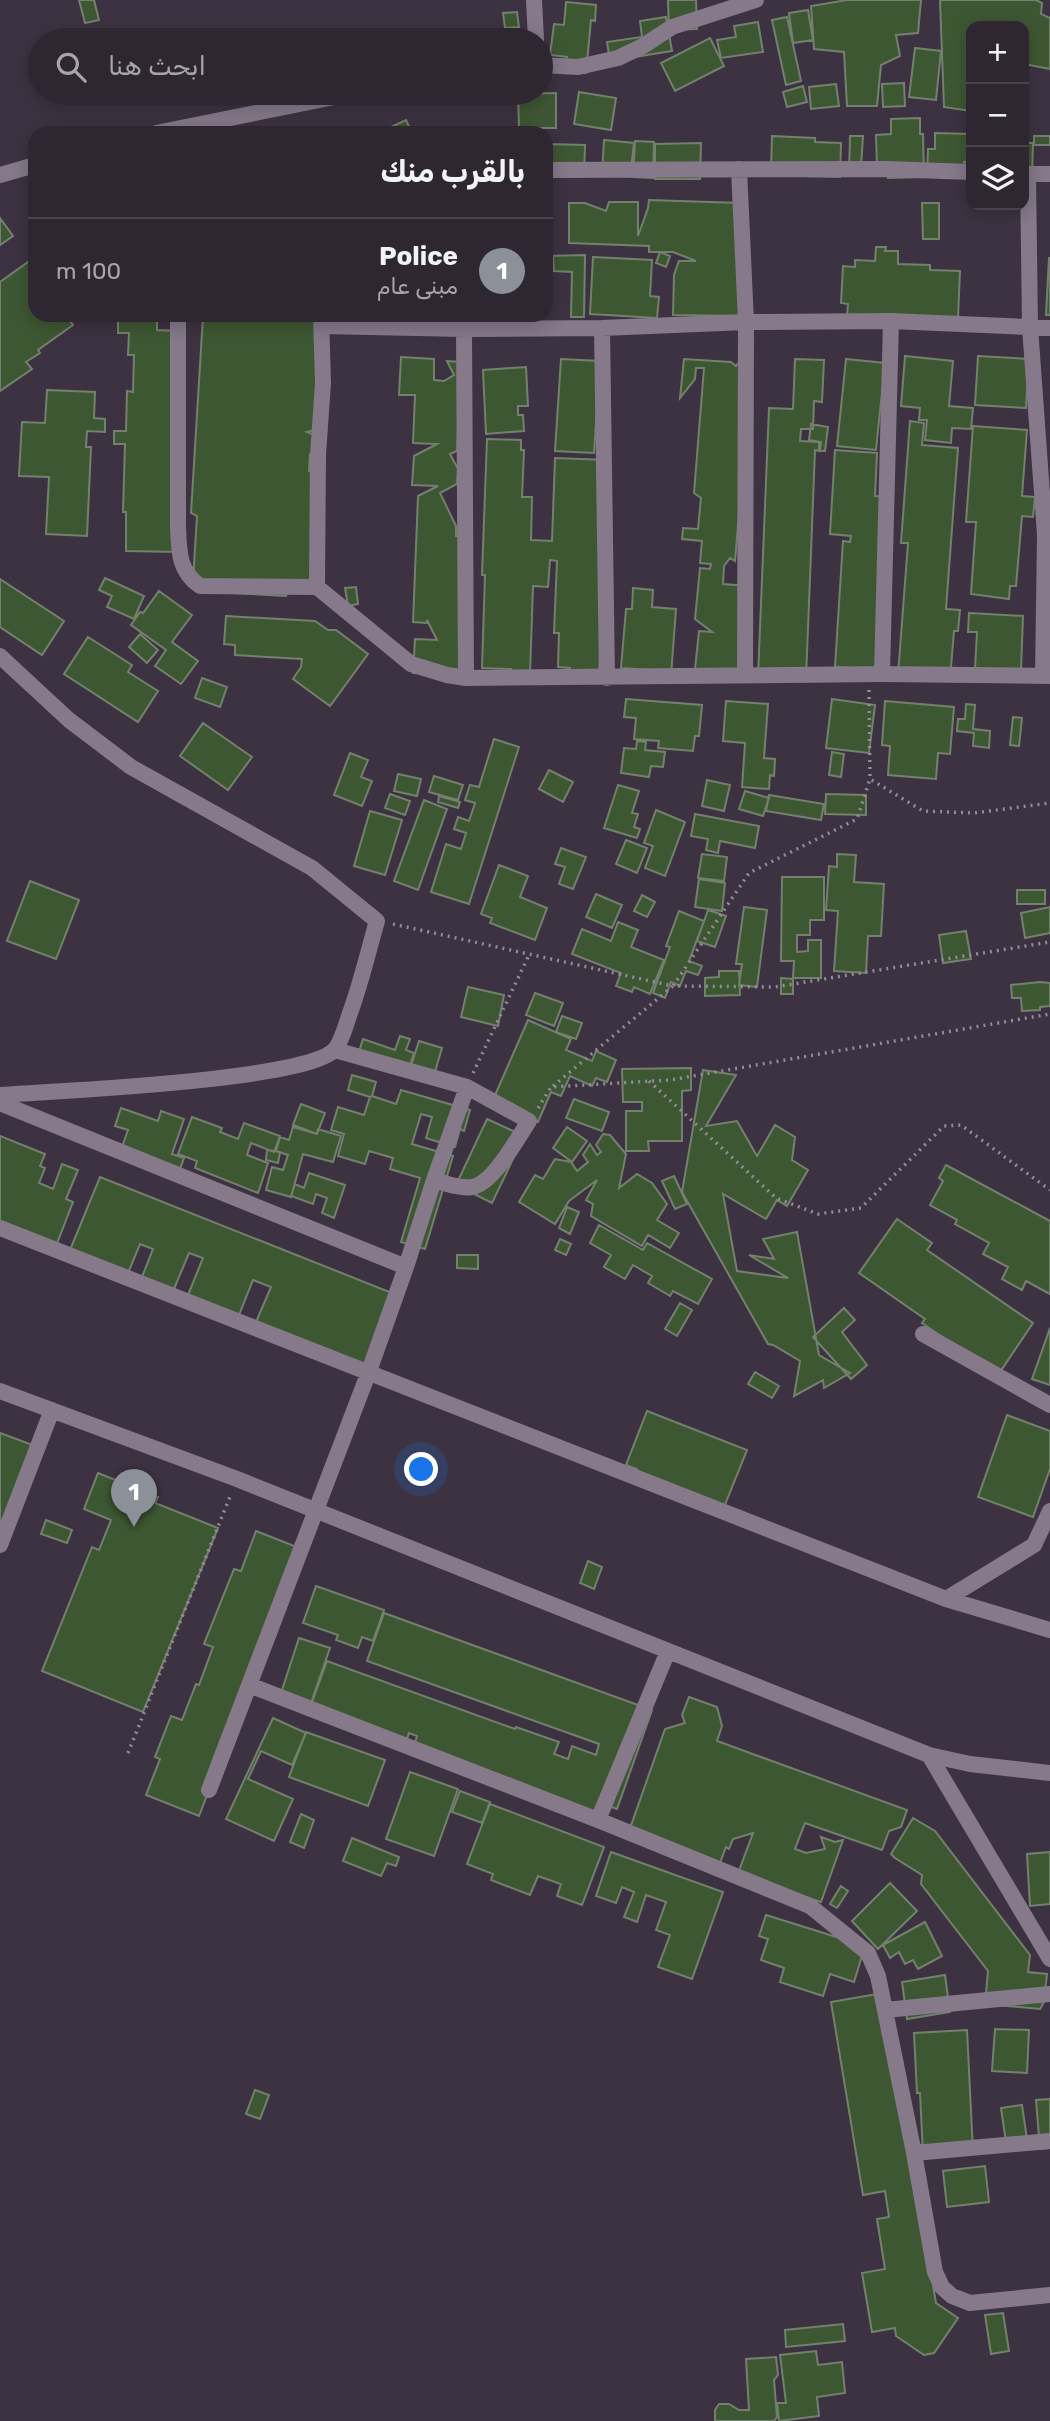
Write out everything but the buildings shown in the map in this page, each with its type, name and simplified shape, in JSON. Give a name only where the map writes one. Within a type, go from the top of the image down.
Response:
[{"type":"street","points":[[534,0],[535,28]]},
{"type":"street","points":[[553,65],[578,66],[618,58],[672,27],[756,0]]},
{"type":"street","points":[[200,126],[298,105]]},
{"type":"street","points":[[0,175],[28,167]]},
{"type":"street","points":[[739,169],[746,322],[745,675]]},
{"type":"street","points":[[553,170],[887,169],[966,172]]},
{"type":"street","points":[[1029,174],[1050,174]]},
{"type":"street","points":[[178,322],[180,559],[186,573],[200,586],[317,587],[411,664],[466,678],[876,674],[1047,676],[1047,535],[1030,327],[1027,210]]},
{"type":"street","points":[[876,674],[891,321]]},
{"type":"street","points":[[353,322],[464,329],[891,321],[1050,328]]},
{"type":"street","points":[[317,587],[318,455],[323,383],[321,322]]},
{"type":"street","points":[[602,328],[607,678]]},
{"type":"street","points":[[464,329],[466,678]]},
{"type":"street","points":[[0,656],[69,720],[131,767],[312,868],[377,920],[358,990],[335,1050]]},
{"type":"street","points":[[0,1095],[233,1076],[293,1066],[335,1050],[467,1087],[529,1121],[484,1182],[471,1187],[433,1180]]},
{"type":"street","points":[[209,1790],[368,1374],[467,1087]]},
{"type":"street","points":[[0,1103],[407,1267]]},
{"type":"street","points":[[0,1228],[946,1599],[1050,1630]]},
{"type":"street","points":[[923,1334],[1050,1405]]},
{"type":"street","points":[[0,1391],[237,1479],[929,1755],[970,1764],[1050,1773]]},
{"type":"street","points":[[2,1534],[52,1410]]},
{"type":"street","points":[[946,1599],[1034,1545],[1050,1511]]},
{"type":"street","points":[[598,1820],[668,1651]]},
{"type":"street","points":[[248,1685],[598,1820],[810,1906],[868,1953],[878,1976],[935,2272],[942,2287],[952,2296],[970,2303],[1050,2295]]},
{"type":"street","points":[[929,1755],[1050,1959]]},
{"type":"street","points":[[885,2010],[1050,1994]]},
{"type":"street","points":[[914,2153],[1050,2141]]},
{"type":"path","points":[[529,1121],[551,1087],[673,986],[749,873],[857,818],[870,779],[876,674]]},
{"type":"path","points":[[870,779],[923,811],[974,813],[1050,803]]},
{"type":"path","points":[[377,920],[673,986],[775,987],[1050,942]]},
{"type":"path","points":[[467,1087],[529,955]]},
{"type":"path","points":[[551,1087],[670,1080],[1050,1014]]},
{"type":"path","points":[[649,1081],[776,1198],[818,1214],[861,1208],[944,1126],[953,1124],[961,1125],[1050,1190]]},
{"type":"path","points":[[128,1753],[237,1479]]},
{"type":"place","name":"Police","points":[[134,1527]]}]
